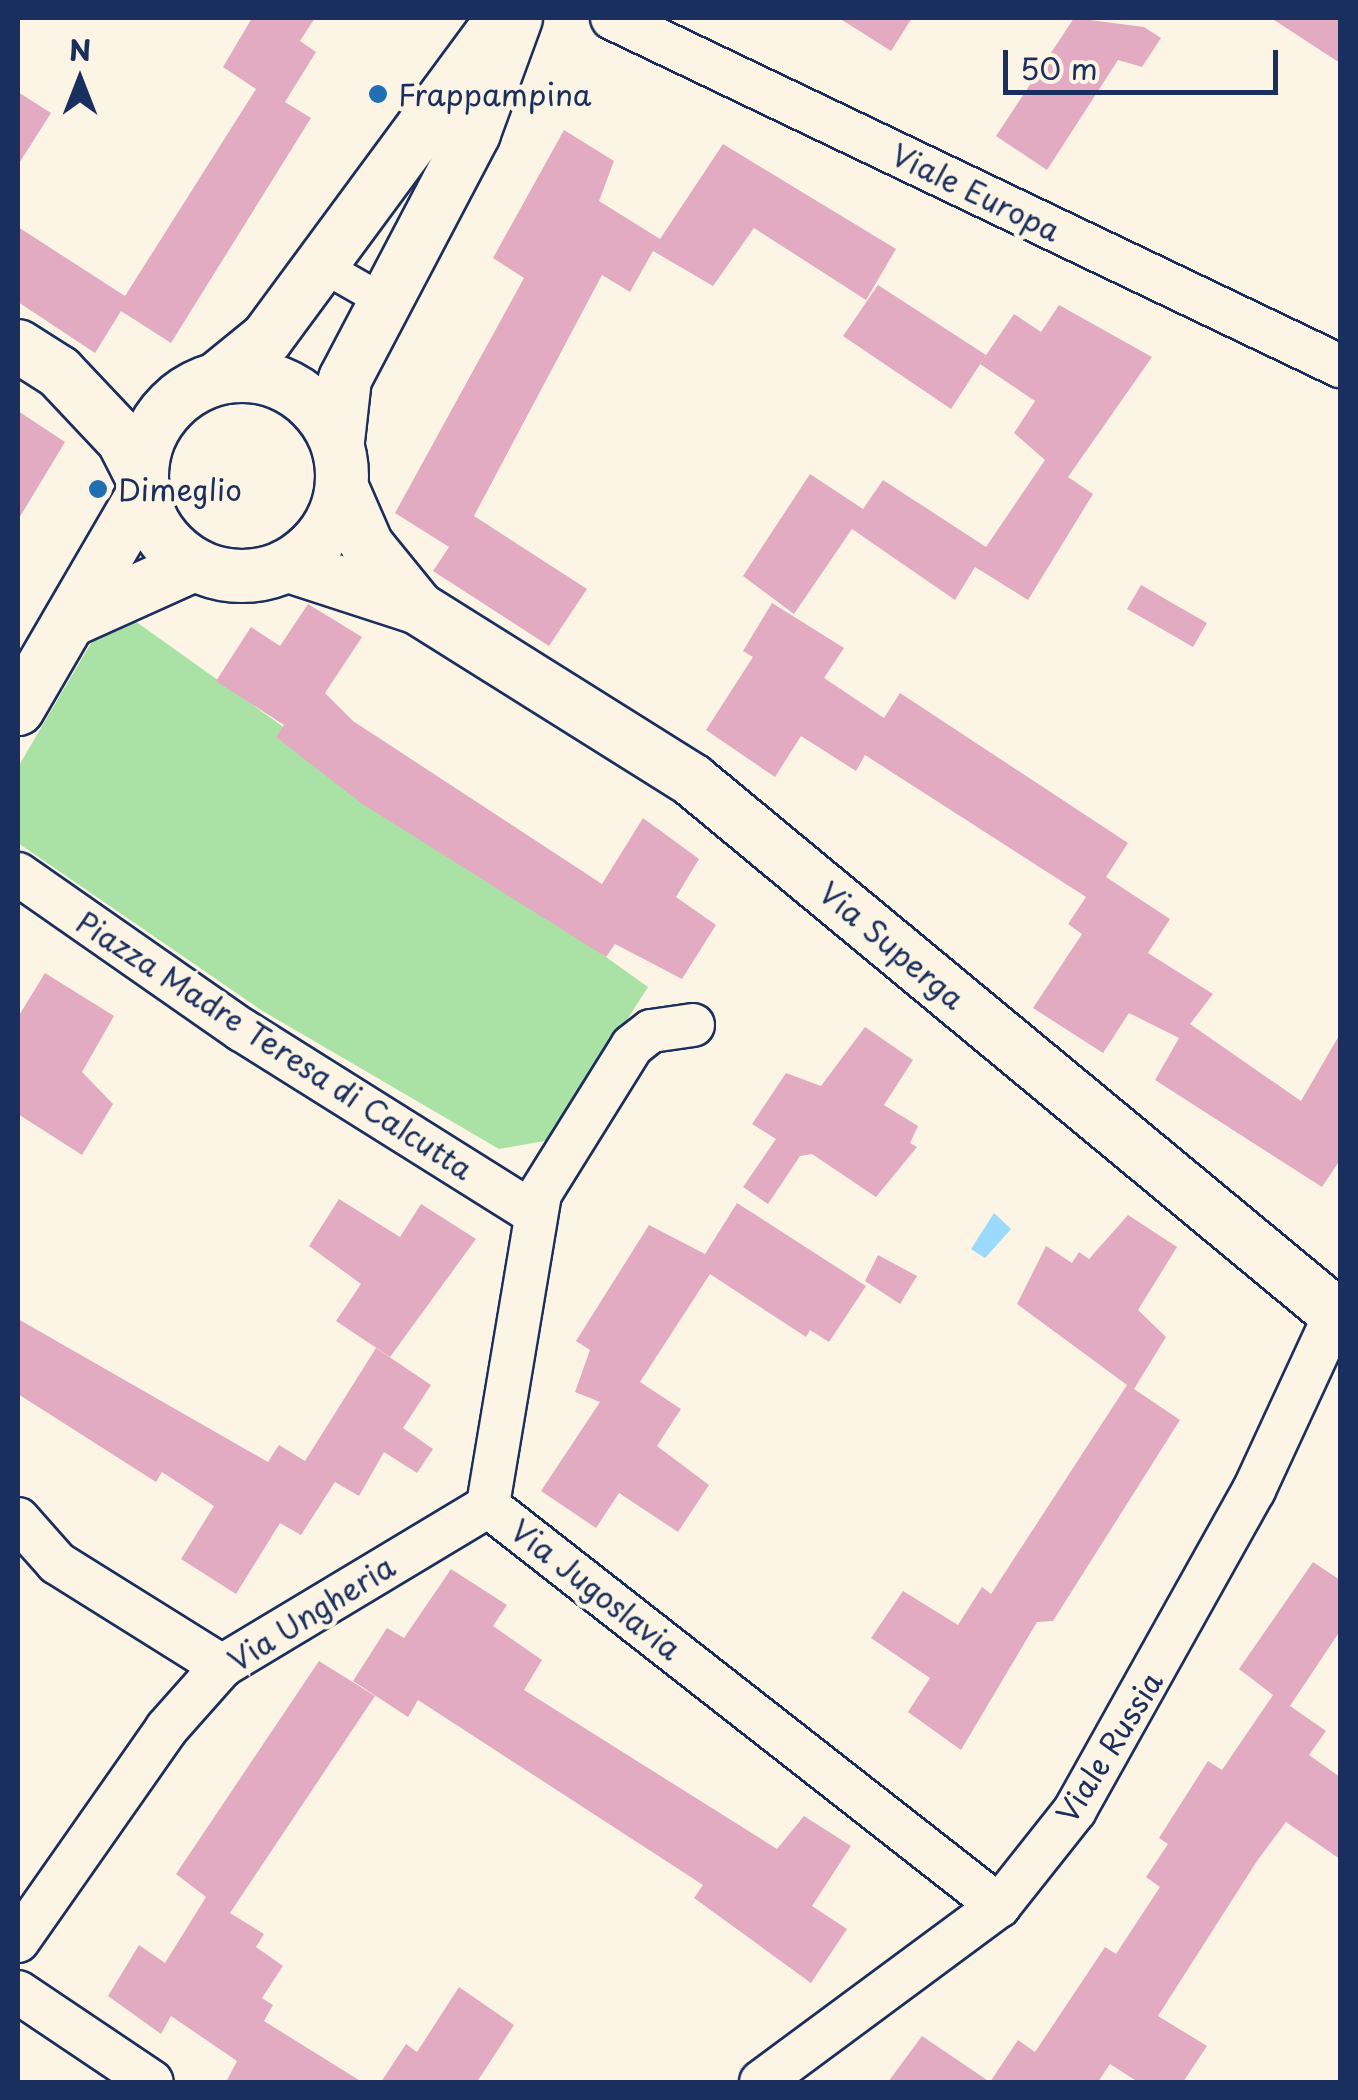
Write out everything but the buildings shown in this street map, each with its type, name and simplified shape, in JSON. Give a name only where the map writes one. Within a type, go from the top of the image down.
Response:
[{"type":"street","points":[[18,709],[74,619],[142,484],[162,414],[267,338],[504,18]]},
{"type":"street","points":[[38,359],[123,440],[156,529],[194,565],[258,576],[289,566],[328,530],[340,466],[345,379],[474,133],[516,18]]},
{"type":"street","name":"Viale Europa","points":[[612,18],[1340,366]]},
{"type":"street","points":[[319,264],[387,303]]},
{"type":"street","points":[[38,359],[139,390],[271,379],[297,391],[340,466]]},
{"type":"street","name":"Via Superga","points":[[340,466],[368,545],[418,608]]},
{"type":"street","points":[[74,619],[194,565]]},
{"type":"street","name":"Via Superga","points":[[289,566],[418,608],[692,780],[1339,1312]]},
{"type":"street","name":"Piazza Madre Teresa di Calcutta","points":[[18,874],[242,1030],[534,1213]]},
{"type":"street","name":"Via Jugoslavia","points":[[693,1025],[651,1032],[632,1046],[548,1174],[534,1213],[488,1506],[999,1906]]},
{"type":"street","name":"Viale Russia","points":[[762,2082],[999,1906],[1112,1756],[1339,1312]]},
{"type":"street","name":"Via Ungheria","points":[[18,1941],[167,1728],[222,1666],[488,1506]]},
{"type":"street","points":[[18,1519],[57,1563],[222,1666]]},
{"type":"street","points":[[18,1992],[152,2082]]},
{"type":"green space","points":[[121,611],[648,987],[550,1140],[499,1149],[261,1010],[18,843],[18,767],[104,621]]},
{"type":"water","points":[[994,1213],[1011,1229],[985,1258],[971,1249]]},
{"type":"place","name":"Frappampina","points":[[378,94]]},
{"type":"place","name":"Dimeglio","points":[[98,489]]}]
